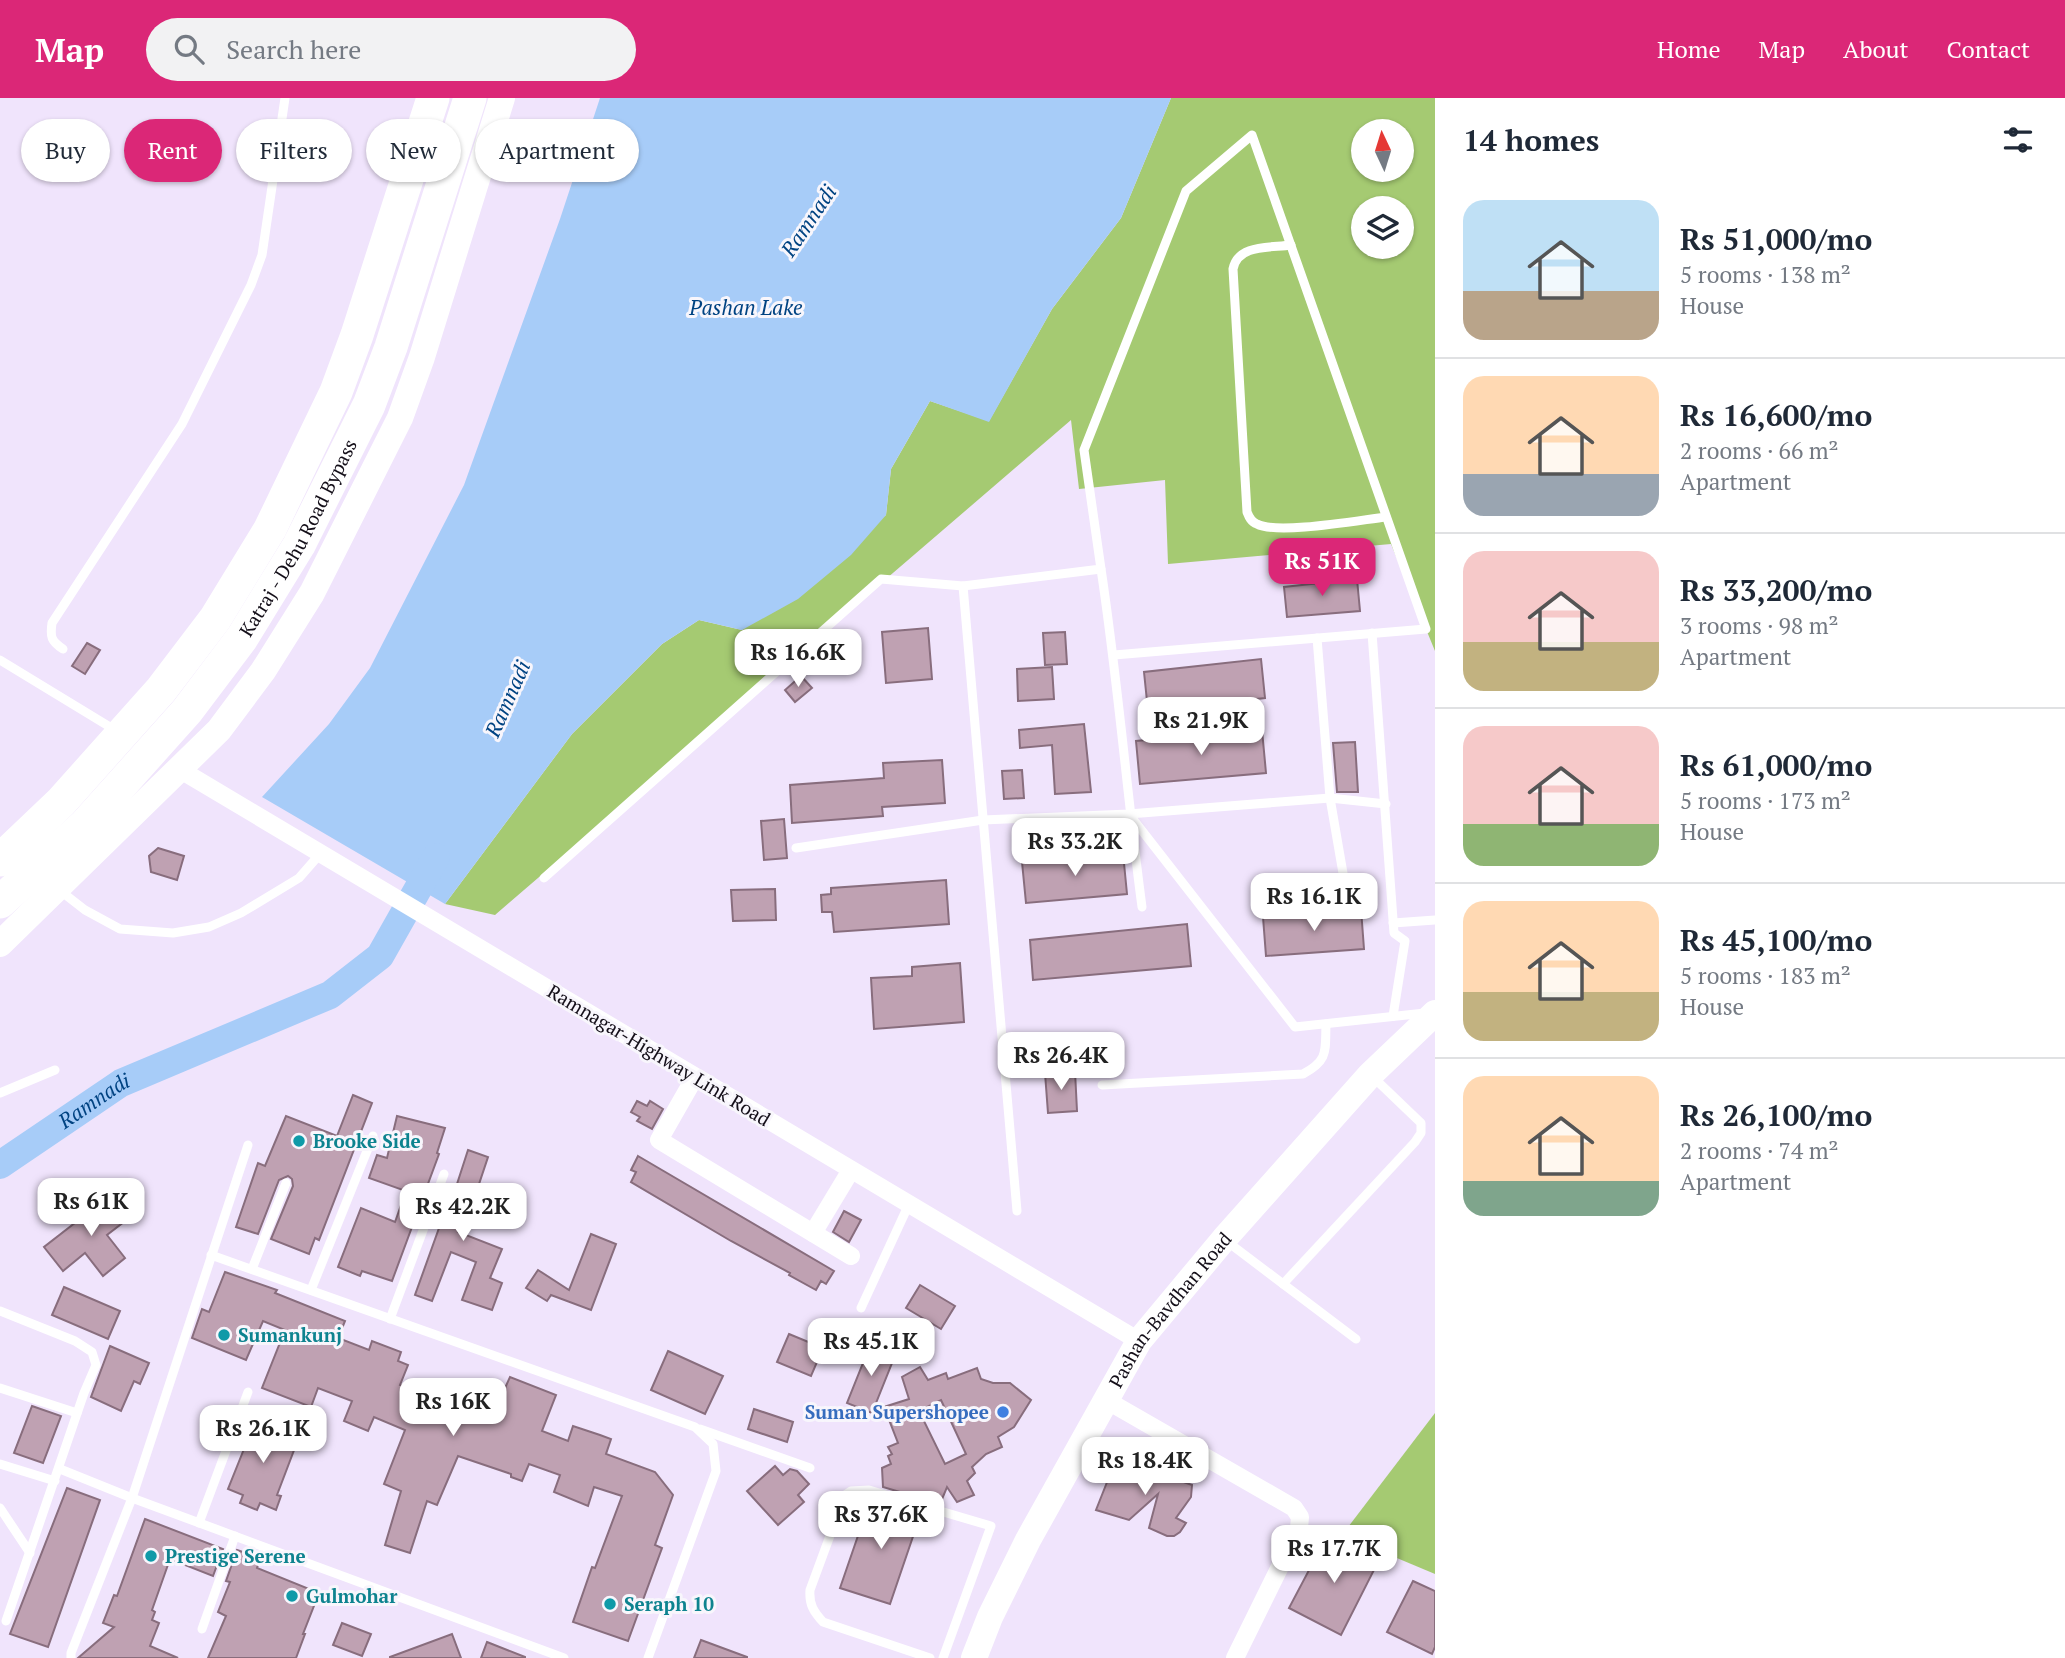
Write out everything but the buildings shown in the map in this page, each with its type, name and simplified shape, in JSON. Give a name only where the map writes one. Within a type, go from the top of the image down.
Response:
[{"type":"highway","name":"Katraj - Dehu Road Bypass","points":[[0,860],[61,802],[161,690],[215,619],[270,529],[336,392],[433,98]]},
{"type":"highway","name":"Katraj - Dehu Road Bypass","points":[[0,902],[85,825],[187,710],[242,638],[299,545],[369,405],[391,347],[470,98]]},
{"type":"street","points":[[0,944],[219,730],[263,670],[312,593],[400,418],[422,357],[502,98]]},
{"type":"street","name":"Ramnagar-Highway Link Road","points":[[179,769],[1139,1340]]},
{"type":"street","name":"Pashan-Bavdhan Road","points":[[974,1658],[990,1617],[1028,1540],[1139,1340],[1224,1239],[1370,1075],[1435,1012]]},
{"type":"street","points":[[695,1077],[659,1140],[851,1256]]},
{"type":"street","points":[[813,1233],[851,1170]]},
{"type":"street","points":[[1106,1400],[1294,1508],[1300,1517],[1298,1528],[1235,1658]]},
{"type":"lane","points":[[63,649],[50,637],[52,623],[182,424],[251,285],[262,255],[285,98]]},
{"type":"lane","points":[[1114,656],[1426,629],[1252,135],[1186,191],[1084,450],[1114,656],[1129,814],[1142,907]]},
{"type":"lane","points":[[1291,245],[1248,250],[1235,260],[1233,269],[1247,512],[1256,524],[1267,528],[1386,517]]},
{"type":"lane","points":[[544,878],[881,579],[963,586],[1101,569]]},
{"type":"lane","points":[[963,586],[1017,1212]]},
{"type":"lane","points":[[1372,634],[1394,933],[1405,941],[1393,1016]]},
{"type":"lane","points":[[1317,638],[1330,798],[1344,879]]},
{"type":"lane","points":[[0,660],[123,735]]},
{"type":"lane","points":[[796,848],[984,820],[1129,814],[1330,798],[1385,804]]},
{"type":"lane","points":[[1129,814],[1295,1027],[1435,1012]]},
{"type":"lane","points":[[67,896],[85,910],[120,929],[173,933],[209,927],[241,914],[299,878],[320,854]]},
{"type":"lane","points":[[1393,923],[1435,920]]},
{"type":"lane","points":[[1102,1085],[1303,1074],[1318,1066],[1325,1055],[1326,1024]]},
{"type":"lane","points":[[0,1093],[55,1070]]},
{"type":"lane","points":[[1283,1284],[1416,1142],[1421,1133],[1422,1123],[1370,1075]]},
{"type":"lane","points":[[311,1290],[373,1136]]},
{"type":"lane","points":[[71,1658],[132,1498],[248,1145]]},
{"type":"lane","points":[[390,1319],[444,1174]]},
{"type":"lane","points":[[252,1269],[286,1184]]},
{"type":"lane","points":[[861,1308],[909,1204]]},
{"type":"lane","points":[[1224,1239],[1356,1339]]},
{"type":"lane","points":[[211,1255],[810,1468]]},
{"type":"lane","points":[[0,1311],[75,1341],[92,1352],[96,1365],[6,1621]]},
{"type":"lane","points":[[0,1388],[77,1413]]},
{"type":"lane","points":[[200,1523],[248,1392]]},
{"type":"lane","points":[[648,1658],[716,1471],[713,1444],[695,1427]]},
{"type":"lane","points":[[0,1464],[55,1481]]},
{"type":"lane","points":[[60,1469],[559,1657]]},
{"type":"lane","points":[[930,1658],[823,1622],[814,1613],[809,1602],[810,1590],[845,1495],[851,1491],[869,1490],[991,1526],[943,1658]]},
{"type":"lane","points":[[0,1508],[30,1553]]},
{"type":"lane","points":[[202,1629],[235,1536]]},
{"type":"green space","points":[[1171,98],[1435,98],[1435,651],[1391,544],[1168,564],[1165,480],[1079,489],[1071,420],[495,915],[445,904],[572,734],[662,644],[699,620],[742,630],[886,515],[891,469],[930,401],[989,421],[1052,309],[1121,218]]},
{"type":"green space","points":[[1435,1413],[1435,1574],[1342,1535]]},
{"type":"water","name":"Pashan Lake","points":[[600,98],[1171,98],[1121,218],[1052,309],[989,422],[930,401],[891,469],[886,515],[851,555],[798,599],[742,630],[699,620],[662,644],[572,734],[445,904],[262,797],[329,724],[370,668],[464,485],[572,182],[639,182],[639,119],[593,119]]},
{"type":"waterway","name":"Ramnadi","points":[[0,1165],[121,1083],[330,995],[380,956],[436,857]]},
{"type":"place","name":"Brooke Side","points":[[299,1141]]},
{"type":"place","name":"Sumankunj","points":[[224,1335]]},
{"type":"place","name":"Suman Supershopee","points":[[1003,1412]]},
{"type":"place","name":"Prestige Serene","points":[[151,1556]]},
{"type":"place","name":"Gulmohar","points":[[292,1596]]},
{"type":"place","name":"Seraph 10","points":[[610,1604]]}]
